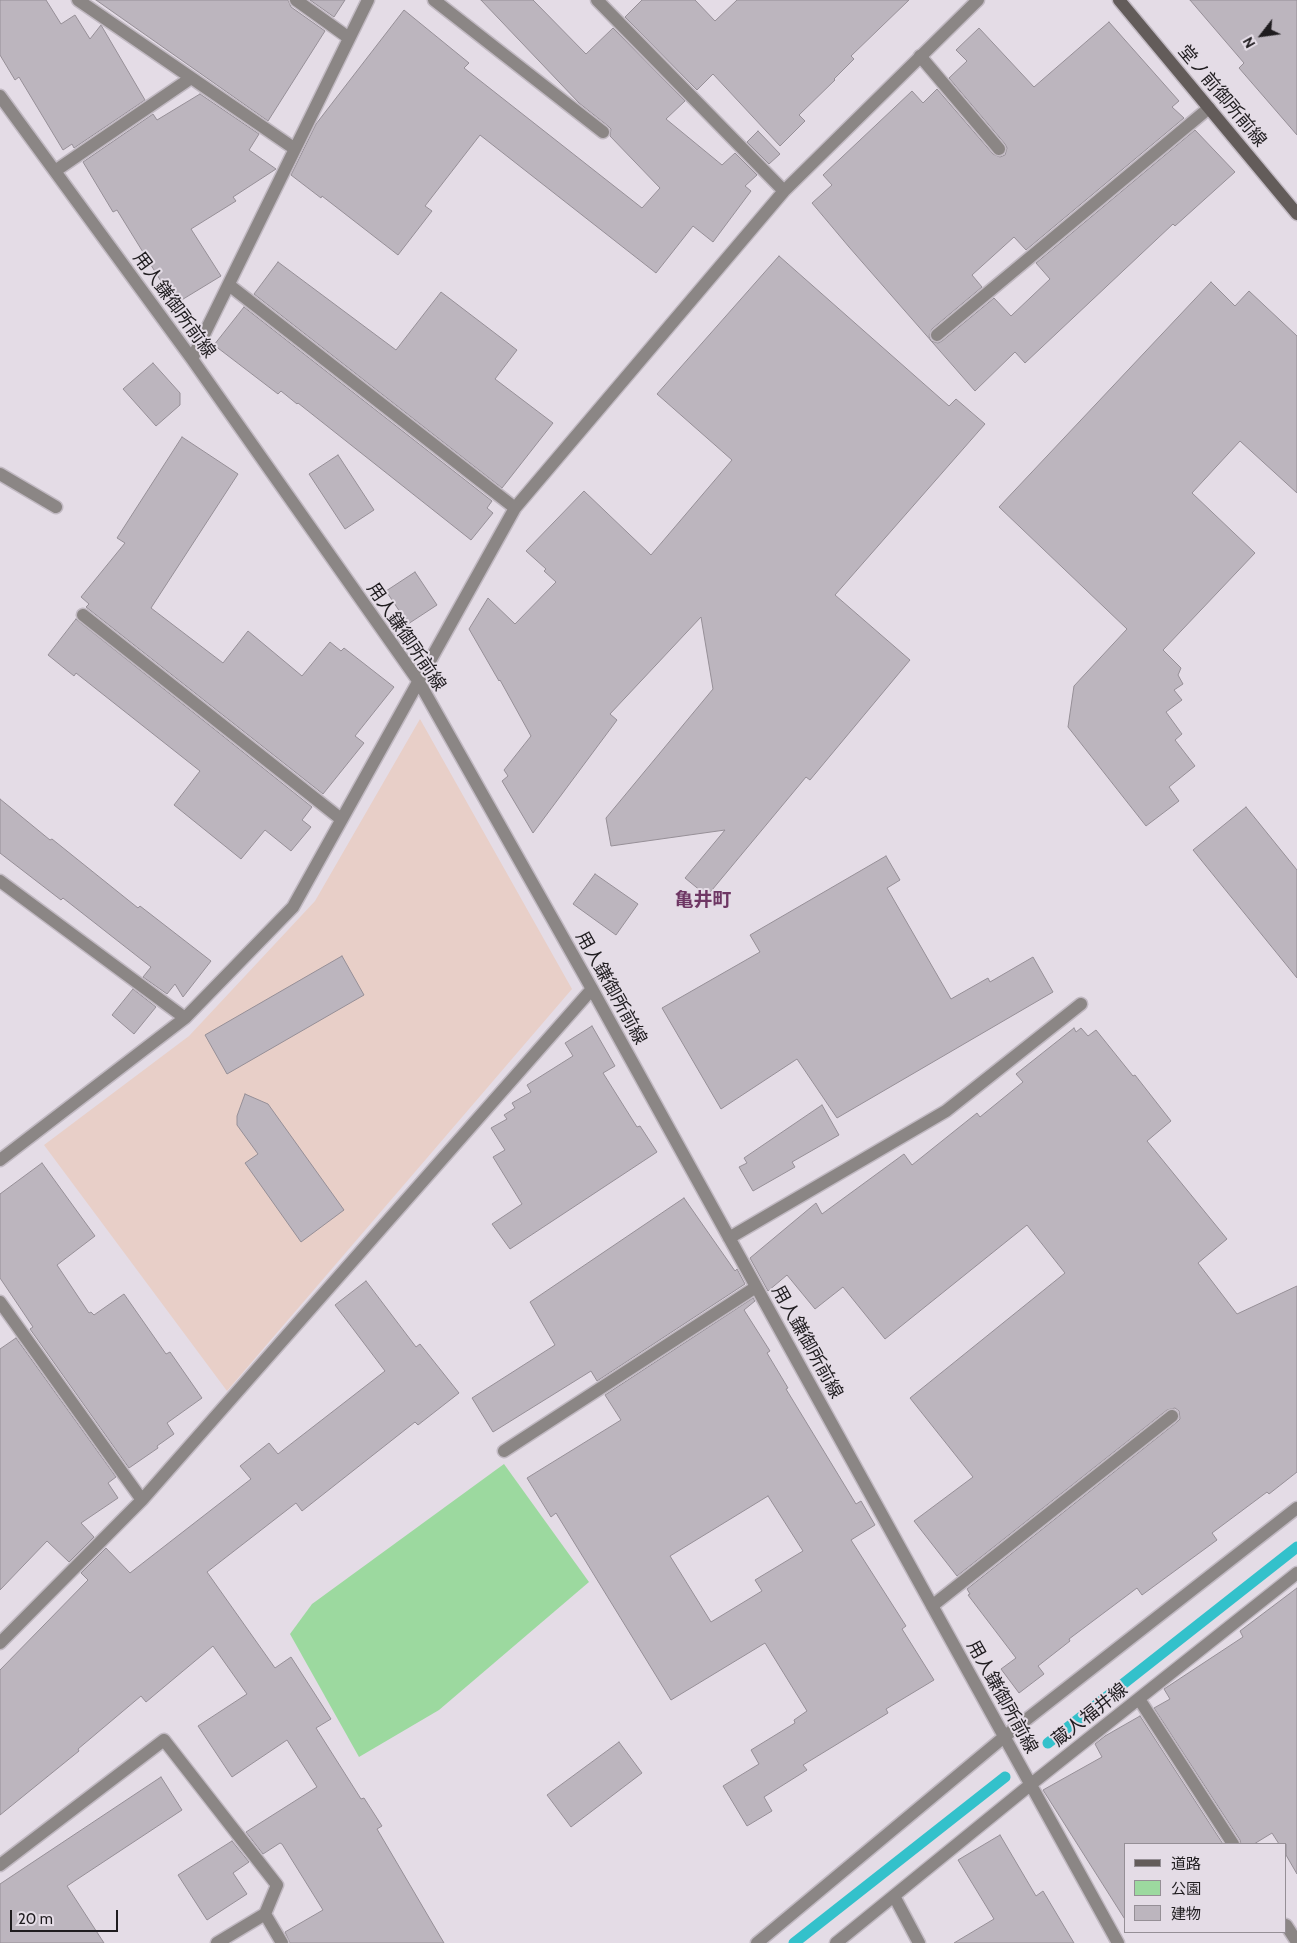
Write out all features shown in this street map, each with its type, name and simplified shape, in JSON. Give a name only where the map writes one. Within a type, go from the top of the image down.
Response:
[{"type":"street","points":[[78,0],[295,149]]},
{"type":"street","points":[[296,0],[349,38]]},
{"type":"street","points":[[192,359],[368,0]]},
{"type":"street","points":[[434,0],[603,132]]},
{"type":"street","points":[[597,0],[784,191]]},
{"type":"street","points":[[0,1160],[184,1018],[293,907],[515,508],[784,191],[978,0]]},
{"type":"street","name":"堂ノ前御所前線","points":[[1119,0],[1296,209]]},
{"type":"street","points":[[920,56],[999,149]]},
{"type":"street","points":[[54,171],[191,78]]},
{"type":"street","name":"用人鎌御所前線","points":[[0,96],[192,359],[419,682],[592,989],[1118,1943]]},
{"type":"street","points":[[937,336],[1209,108]]},
{"type":"street","points":[[229,285],[515,508]]},
{"type":"street","points":[[0,474],[56,507]]},
{"type":"street","points":[[83,615],[341,819]]},
{"type":"street","points":[[0,881],[184,1018]]},
{"type":"street","points":[[0,1643],[142,1500],[592,989]]},
{"type":"street","points":[[729,1238],[946,1111],[1081,1004]]},
{"type":"street","points":[[504,1451],[756,1287]]},
{"type":"street","points":[[0,1302],[142,1500]]},
{"type":"street","points":[[932,1606],[1172,1416]]},
{"type":"street","points":[[757,1943],[1004,1737],[1297,1508]]},
{"type":"street","name":"蔵人福井線","points":[[836,1943],[1030,1784],[1297,1574]]},
{"type":"street","points":[[1138,1699],[1232,1843]]},
{"type":"street","points":[[0,1866],[164,1740],[277,1885],[265,1914],[217,1943]]},
{"type":"street","points":[[894,1896],[919,1943]]},
{"type":"street","points":[[265,1914],[282,1943]]},
{"type":"street","points":[[1287,1927],[1297,1942]]},
{"type":"shaded area","points":[[420,719],[572,989],[227,1391],[44,1145],[189,1036],[315,901]]},
{"type":"green space","points":[[504,1464],[589,1582],[439,1710],[359,1757],[290,1634],[312,1604]]},
{"type":"building","points":[[0,0],[46,0],[61,24],[75,15],[90,39],[101,25],[145,100],[74,148],[72,144],[63,150],[19,77],[15,80],[0,55]]},
{"type":"building","points":[[96,0],[288,0],[291,7],[325,31],[268,121]]},
{"type":"building","points":[[310,0],[345,0],[334,17]]},
{"type":"building","points":[[481,0],[533,0],[586,54],[613,28],[685,101],[666,119],[722,165],[735,153],[757,175],[745,186],[751,191],[713,242],[693,226],[656,273],[480,135],[425,206],[432,211],[398,255],[322,196],[321,198],[291,175],[316,124],[404,10],[469,63],[464,68],[642,208],[660,188],[610,136],[611,129],[579,103]]},
{"type":"building","points":[[642,0],[695,0],[715,21],[737,0],[909,0],[851,56],[854,59],[799,115],[805,121],[780,146],[713,74],[697,90],[625,17]]},
{"type":"building","points":[[1190,0],[1297,0],[1297,135],[1239,68],[1244,63]]},
{"type":"building","points":[[1109,22],[1179,101],[1172,107],[1184,118],[1026,250],[1014,237],[972,275],[982,287],[932,329],[929,336],[931,340],[812,203],[832,185],[823,175],[912,91],[923,103],[937,89],[993,154],[1000,157],[1005,155],[1007,148],[1005,144],[949,78],[967,61],[956,50],[979,28],[1034,87]]},
{"type":"building","points":[[200,94],[259,134],[249,150],[276,169],[233,197],[236,201],[191,229],[221,276],[175,304],[117,210],[113,212],[83,162],[153,114],[157,120]]},
{"type":"building","points":[[1195,130],[1235,172],[1175,226],[1173,224],[1025,363],[1015,352],[975,391],[931,341],[938,343],[942,341],[994,298],[1011,316],[1050,279],[1036,263]]},
{"type":"building","points":[[758,131],[780,154],[769,164],[747,142]]},
{"type":"building","points":[[779,256],[949,406],[956,399],[985,424],[835,595],[910,660],[810,780],[806,777],[707,896],[685,878],[725,830],[611,846],[606,818],[713,689],[701,617],[610,714],[617,720],[533,833],[502,781],[508,776],[504,770],[531,736],[469,629],[488,598],[515,624],[556,582],[544,571],[546,569],[526,551],[584,491],[651,555],[732,460],[657,394]]},
{"type":"building","points":[[278,262],[396,350],[441,292],[517,350],[495,379],[553,423],[502,488],[254,294]]},
{"type":"building","points":[[1211,282],[1235,306],[1249,291],[1297,336],[1297,493],[1240,441],[1192,493],[1255,553],[1163,650],[1181,668],[1178,675],[1183,684],[1174,690],[1182,700],[1166,712],[1182,734],[1175,740],[1195,766],[1169,787],[1179,801],[1146,826],[1068,727],[1074,686],[1127,629],[999,507]]},
{"type":"building","points":[[244,307],[492,501],[487,508],[493,513],[471,540],[298,403],[281,391],[278,394],[214,345]]},
{"type":"building","points":[[153,363],[180,393],[180,405],[156,426],[123,389]]},
{"type":"building","points":[[182,437],[238,474],[151,608],[223,663],[248,631],[302,676],[330,642],[341,651],[344,648],[394,687],[355,736],[364,743],[323,794],[86,607],[89,604],[81,597],[125,543],[117,538]]},
{"type":"building","points":[[338,455],[374,510],[345,529],[309,474]]},
{"type":"building","points":[[415,572],[437,605],[408,624],[386,591]]},
{"type":"building","points":[[76,619],[312,807],[302,820],[311,827],[291,851],[265,830],[241,859],[174,805],[200,771],[76,673],[74,676],[48,655]]},
{"type":"building","points":[[0,799],[138,908],[140,906],[211,961],[183,997],[175,984],[167,994],[143,977],[151,967],[63,898],[61,900],[0,853]]},
{"type":"building","points":[[1246,807],[1297,870],[1297,978],[1193,850]]},
{"type":"building","points":[[886,856],[900,880],[887,888],[951,999],[988,978],[990,982],[1033,957],[1053,992],[837,1118],[797,1059],[721,1109],[662,1008],[760,952],[750,935]]},
{"type":"building","points":[[595,874],[638,904],[616,935],[573,904]]},
{"type":"building","points":[[342,956],[364,995],[227,1074],[205,1035]]},
{"type":"building","points":[[133,989],[156,1007],[134,1034],[112,1015]]},
{"type":"building","points":[[592,1026],[615,1066],[603,1073],[637,1127],[640,1126],[657,1152],[510,1249],[492,1224],[522,1204],[493,1157],[505,1150],[491,1128],[507,1119],[504,1115],[515,1108],[512,1103],[531,1092],[527,1085],[573,1056],[565,1043]]},
{"type":"building","points":[[1074,1028],[1076,1032],[1081,1028],[1088,1036],[1096,1030],[1171,1121],[1147,1141],[1227,1239],[1198,1263],[1237,1314],[1297,1286],[1297,1472],[1269,1494],[1267,1492],[1212,1533],[1217,1540],[1142,1595],[1137,1588],[1069,1639],[1070,1641],[1038,1666],[1044,1674],[1019,1693],[1001,1669],[1016,1658],[968,1595],[970,1594],[967,1589],[1177,1422],[1180,1419],[1179,1411],[1175,1408],[1167,1410],[957,1576],[914,1521],[973,1477],[910,1398],[1065,1273],[1027,1225],[885,1339],[843,1287],[815,1309],[787,1275],[768,1291],[750,1258],[816,1203],[822,1214],[904,1154],[912,1165],[977,1113],[980,1117],[1023,1082],[1016,1074]]},
{"type":"building","points":[[245,1094],[268,1104],[344,1210],[301,1242],[245,1163],[258,1154],[237,1125],[237,1116]]},
{"type":"building","points":[[822,1105],[839,1135],[792,1162],[795,1167],[753,1191],[739,1167],[747,1163],[744,1158]]},
{"type":"building","points":[[42,1163],[95,1236],[57,1265],[89,1313],[91,1312],[94,1315],[124,1294],[166,1354],[170,1352],[202,1398],[167,1423],[174,1434],[157,1446],[158,1448],[129,1468],[30,1329],[33,1327],[0,1278],[0,1194]]},
{"type":"building","points":[[684,1198],[735,1271],[737,1269],[745,1284],[597,1381],[591,1371],[493,1432],[472,1398],[555,1345],[530,1302]]},
{"type":"building","points":[[366,1281],[416,1347],[420,1344],[459,1393],[418,1425],[415,1422],[302,1511],[296,1503],[207,1572],[275,1668],[291,1657],[331,1719],[316,1728],[361,1799],[364,1798],[382,1826],[377,1829],[444,1943],[290,1943],[285,1932],[323,1910],[282,1844],[280,1843],[263,1854],[246,1832],[317,1787],[287,1740],[232,1777],[198,1726],[247,1694],[213,1646],[146,1702],[141,1696],[78,1749],[79,1751],[0,1815],[0,1670],[88,1580],[81,1573],[106,1548],[130,1573],[251,1479],[240,1466],[269,1443],[278,1454],[385,1371],[335,1305]]},
{"type":"building","points":[[753,1298],[755,1301],[744,1310],[770,1351],[767,1353],[788,1388],[786,1389],[856,1504],[861,1501],[875,1525],[851,1540],[906,1626],[902,1629],[934,1680],[886,1709],[888,1713],[803,1765],[807,1770],[764,1797],[772,1811],[747,1826],[723,1786],[759,1764],[751,1750],[795,1723],[794,1720],[807,1711],[765,1643],[671,1700],[556,1513],[551,1517],[527,1478],[621,1420],[605,1395]],"holes":[[[768,1496],[803,1551],[755,1580],[762,1591],[711,1622],[670,1556]]]},
{"type":"building","points":[[16,1338],[116,1477],[108,1483],[118,1498],[81,1523],[94,1537],[69,1562],[47,1541],[0,1590],[0,1349]]},
{"type":"building","points":[[1297,1588],[1297,1874],[1287,1857],[1287,1843],[1278,1843],[1272,1833],[1256,1843],[1241,1843],[1154,1708],[1170,1699],[1164,1689],[1243,1637],[1240,1631]]},
{"type":"building","points":[[1140,1716],[1222,1843],[1124,1843],[1124,1918],[1043,1790],[1102,1757],[1095,1744],[1105,1736]]},
{"type":"building","points":[[619,1742],[642,1773],[571,1827],[547,1795]]},
{"type":"building","points":[[161,1777],[182,1810],[67,1886],[104,1943],[0,1943],[0,1884]]},
{"type":"building","points":[[1000,1835],[1036,1896],[1043,1891],[1074,1943],[954,1943],[994,1919],[958,1860]]},
{"type":"building","points":[[232,1841],[249,1862],[233,1873],[247,1894],[207,1920],[178,1875]]},
{"type":"waterway","points":[[1048,1743],[1297,1547]]},
{"type":"waterway","points":[[794,1943],[1005,1777]]},
{"type":"district","name":"亀井町","points":[[703,900]]}]
